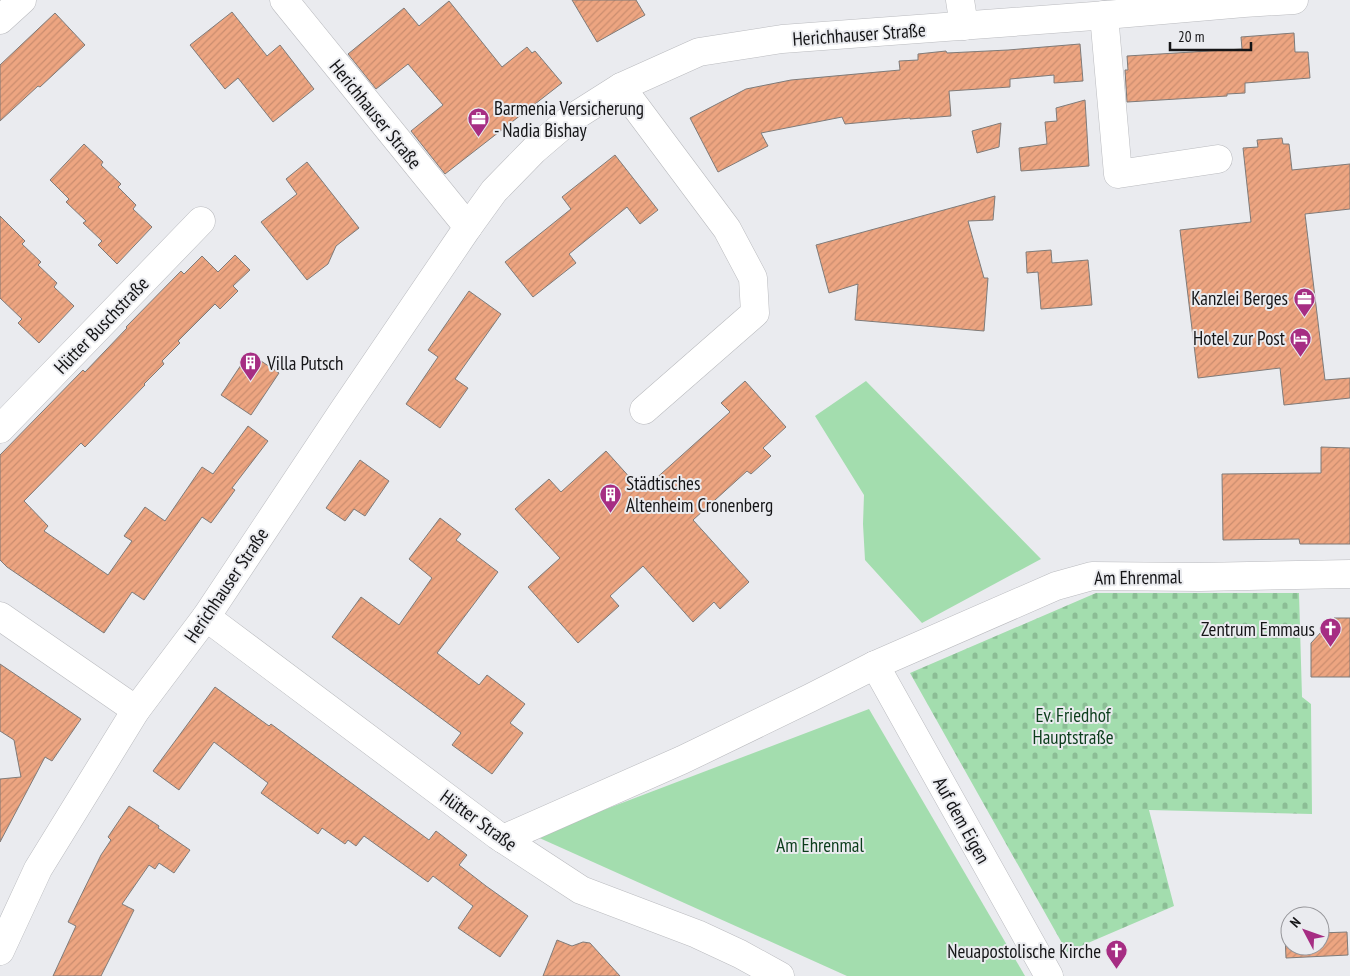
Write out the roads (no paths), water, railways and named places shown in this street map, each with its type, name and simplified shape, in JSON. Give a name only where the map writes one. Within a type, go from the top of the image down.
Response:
[{"type":"street","points":[[0,20],[22,0]]},
{"type":"street","name":"Herichhauser Straße","points":[[284,0],[468,227]]},
{"type":"street","name":"Herichhauser Straße","points":[[0,951],[38,869],[136,710],[206,617],[343,411],[494,191],[534,150],[569,120],[621,87],[699,52],[962,13],[1104,15],[1294,0]]},
{"type":"street","points":[[1104,15],[1118,174],[1218,159]]},
{"type":"street","points":[[621,87],[727,229],[753,278],[755,313],[644,410]]},
{"type":"street","name":"Hütter Buschstraße","points":[[0,429],[201,221]]},
{"type":"street","name":"Am Ehrenmal","points":[[502,839],[682,760],[875,665],[1056,586],[1092,576],[1200,577],[1350,574]]},
{"type":"street","points":[[0,616],[136,710]]},
{"type":"street","name":"Hütter Straße","points":[[206,617],[502,839],[581,890],[697,934],[740,954],[780,976]]},
{"type":"street","name":"Auf dem Eigen","points":[[875,665],[1049,976]]},
{"type":"place","name":"Barmenia Versicherung - Nadia Bishay","points":[[478,138]]},
{"type":"place","name":"Kanzlei Berges","points":[[1304,317]]},
{"type":"place","name":"Hotel zur Post","points":[[1301,357]]},
{"type":"place","name":"Villa Putsch","points":[[251,382]]},
{"type":"place","name":"Städtisches Altenheim Cronenberg","points":[[610,513]]},
{"type":"place","name":"Zentrum Emmaus","points":[[1331,648]]},
{"type":"place","name":"Neuapostolische Kirche","points":[[1117,970]]},
{"type":"park label","name":"Ev. Friedhof Hauptstraße","points":[[1073,726]]}]
